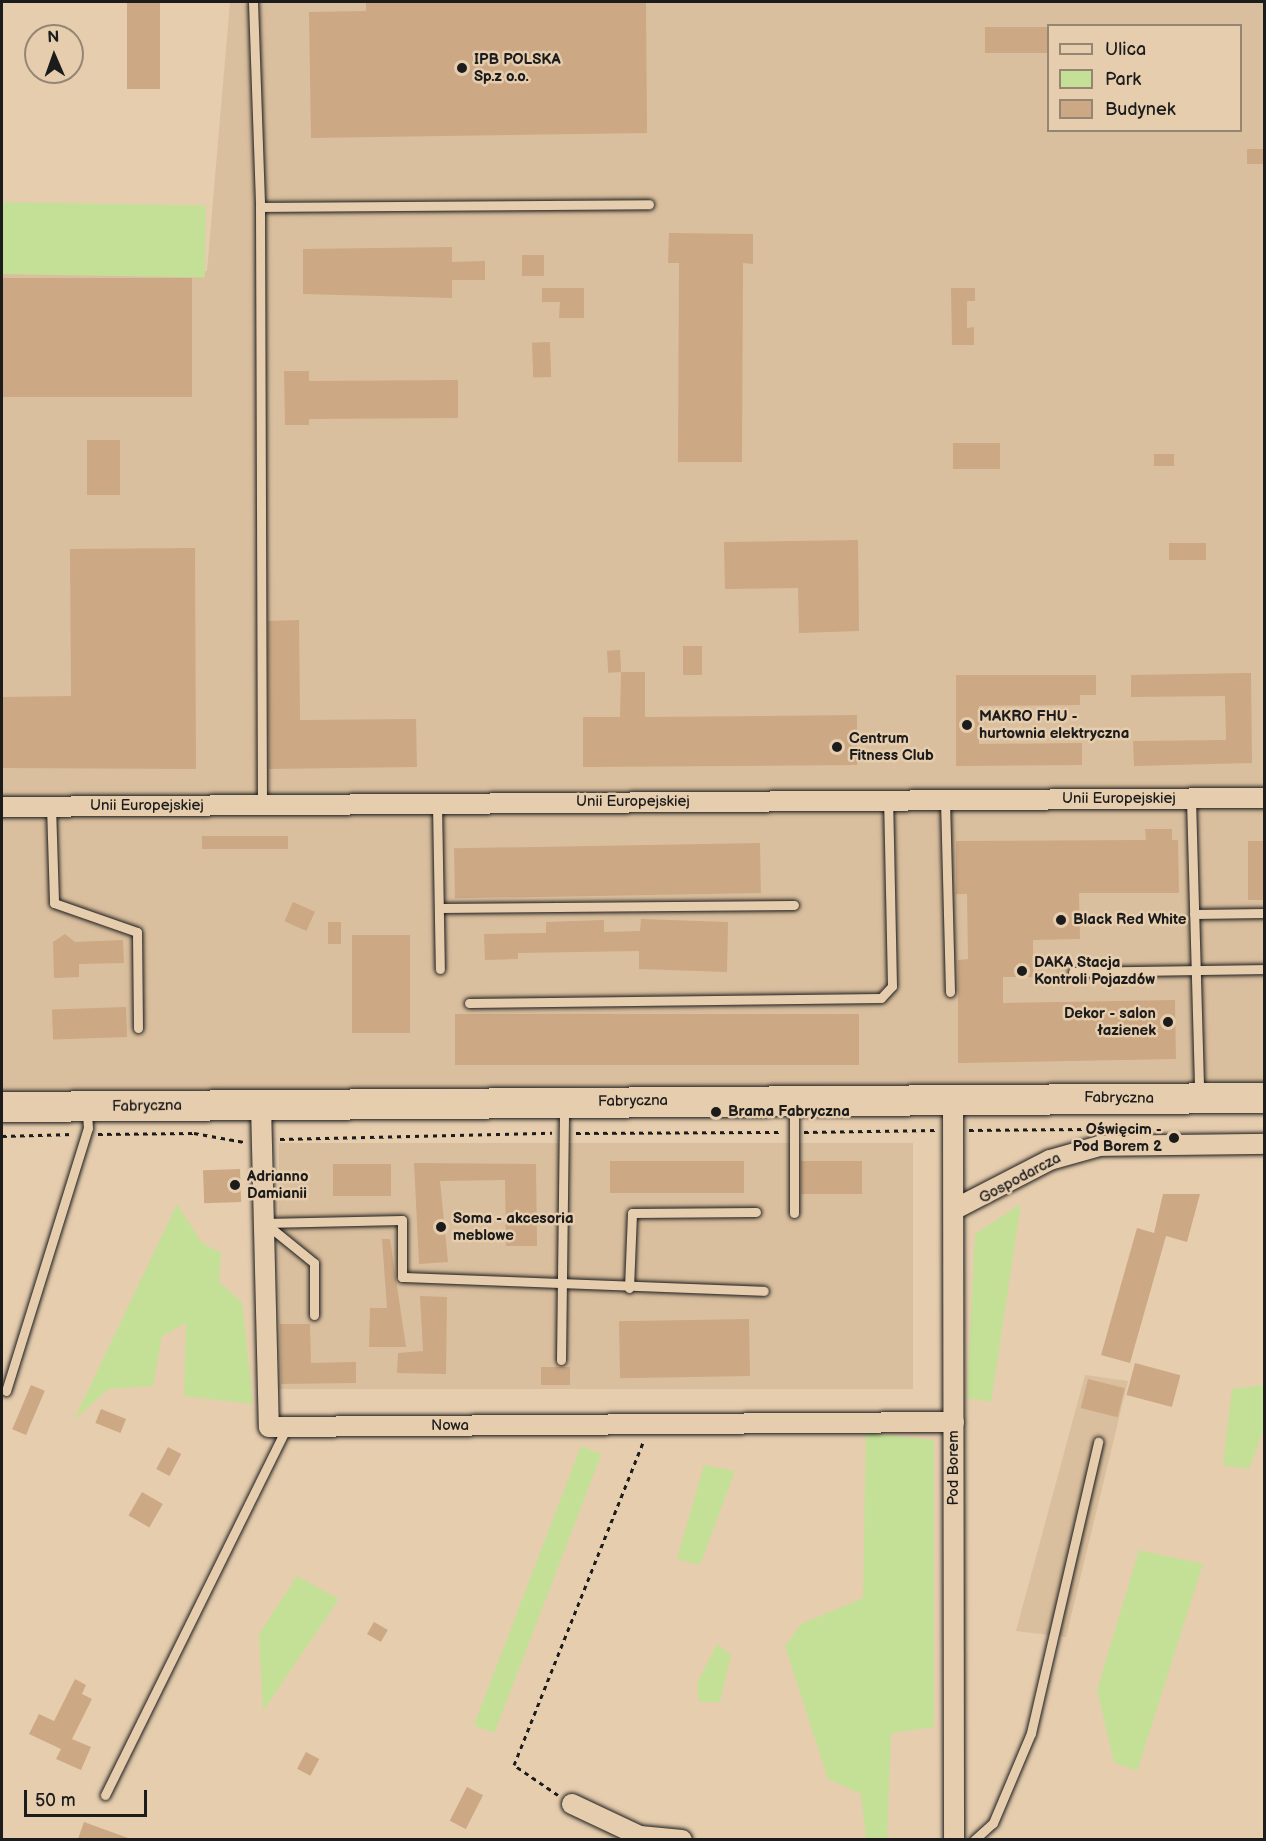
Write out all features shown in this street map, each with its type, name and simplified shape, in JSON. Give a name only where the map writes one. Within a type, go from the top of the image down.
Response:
[{"type":"main road","name":"Fabryczna","points":[[2,1107],[86,1120],[261,1105],[794,1098],[1264,1098]]},
{"type":"street","name":"Unii Europejskiej","points":[[2,807],[1264,798]]},
{"type":"street","name":"Pod Borem","points":[[953,1097],[955,1209],[954,1839]]},
{"type":"street","points":[[261,1105],[269,1427],[287,1427]]},
{"type":"street","name":"Gospodarcza","points":[[955,1209],[1080,1150],[1264,1144]]},
{"type":"street","name":"Nowa","points":[[287,1427],[954,1422]]},
{"type":"street","points":[[572,1804],[639,1836],[682,1839]]},
{"type":"lane","points":[[253,2],[260,207],[262,805]]},
{"type":"lane","points":[[260,207],[649,204]]},
{"type":"lane","points":[[1191,799],[1199,1099]]},
{"type":"lane","points":[[945,800],[950,992]]},
{"type":"lane","points":[[469,1003],[881,998],[892,986],[888,801]]},
{"type":"lane","points":[[437,804],[440,969]]},
{"type":"lane","points":[[51,806],[54,903],[137,932],[138,1028]]},
{"type":"lane","points":[[439,908],[794,905]]},
{"type":"lane","points":[[1194,914],[1264,913]]},
{"type":"lane","points":[[1073,972],[1264,969]]},
{"type":"lane","points":[[794,1098],[794,1213]]},
{"type":"lane","points":[[561,1360],[564,1286],[564,1102]]},
{"type":"lane","points":[[6,1391],[86,1120]]},
{"type":"lane","points":[[629,1288],[632,1213],[756,1212]]},
{"type":"lane","points":[[264,1223],[402,1220],[402,1277],[564,1286],[764,1291]]},
{"type":"lane","points":[[264,1223],[314,1263],[314,1315]]},
{"type":"lane","points":[[105,1795],[287,1427]]},
{"type":"lane","points":[[974,1839],[993,1823],[1031,1733],[1098,1442]]},
{"type":"path","points":[[2,1136],[86,1120],[261,1143],[300,1134],[954,1130]]},
{"type":"path","points":[[572,1804],[513,1765],[651,1424]]},
{"type":"shaded area","points":[[230,2],[1264,2],[1264,1082],[2,1092],[2,274],[207,271]]},
{"type":"shaded area","points":[[279,1143],[913,1143],[913,1389],[279,1389]]},
{"type":"shaded area","points":[[1085,1375],[1128,1381],[1066,1637],[1016,1631]]},
{"type":"green space","points":[[2,202],[206,206],[205,278],[2,274]]},
{"type":"green space","points":[[177,1204],[202,1243],[221,1253],[219,1282],[242,1302],[253,1404],[184,1396],[186,1323],[162,1336],[153,1386],[108,1389],[74,1420]]},
{"type":"green space","points":[[1021,1204],[991,1402],[967,1398],[975,1234]]},
{"type":"green space","points":[[1264,1385],[1264,1429],[1249,1469],[1223,1465],[1232,1389]]},
{"type":"green space","points":[[866,1433],[934,1440],[934,1727],[891,1733],[887,1839],[866,1839],[861,1794],[828,1779],[785,1646],[801,1624],[863,1598]]},
{"type":"green space","points":[[581,1446],[602,1454],[494,1733],[474,1725]]},
{"type":"green space","points":[[704,1465],[735,1471],[700,1565],[677,1559]]},
{"type":"green space","points":[[1139,1550],[1203,1564],[1137,1771],[1114,1762],[1097,1690]]},
{"type":"green space","points":[[297,1576],[339,1599],[263,1711],[259,1634]]},
{"type":"green space","points":[[717,1644],[731,1655],[720,1702],[699,1702],[697,1683]]},
{"type":"building","points":[[127,2],[160,2],[160,89],[127,89]]},
{"type":"building","points":[[366,2],[646,2],[647,133],[311,138],[309,12],[366,11]]},
{"type":"building","points":[[985,27],[1047,27],[1047,53],[985,53]]},
{"type":"building","points":[[1247,149],[1264,149],[1264,164],[1247,164]]},
{"type":"building","points":[[669,233],[753,234],[753,264],[743,263],[742,462],[678,462],[679,263],[668,263]]},
{"type":"building","points":[[452,247],[452,262],[485,261],[485,280],[452,280],[452,298],[303,294],[303,249]]},
{"type":"building","points":[[522,255],[544,255],[544,276],[522,276]]},
{"type":"building","points":[[2,278],[192,278],[192,397],[2,397]]},
{"type":"building","points":[[542,288],[584,288],[584,318],[559,318],[560,302],[542,302]]},
{"type":"building","points":[[951,288],[975,288],[975,301],[967,301],[967,328],[974,327],[974,345],[952,345]]},
{"type":"building","points":[[550,342],[551,377],[533,378],[532,343]]},
{"type":"building","points":[[284,371],[309,371],[309,381],[458,380],[458,418],[309,419],[309,425],[285,425]]},
{"type":"building","points":[[87,440],[120,440],[120,495],[87,495]]},
{"type":"building","points":[[953,443],[1000,443],[1000,469],[953,469]]},
{"type":"building","points":[[1154,454],[1174,454],[1174,466],[1154,466]]},
{"type":"building","points":[[858,540],[859,631],[799,633],[798,588],[725,589],[724,542]]},
{"type":"building","points":[[1169,543],[1206,543],[1206,560],[1169,560]]},
{"type":"building","points":[[195,548],[196,769],[2,768],[2,697],[71,696],[70,549]]},
{"type":"building","points":[[299,620],[300,720],[416,719],[417,767],[269,769],[268,621]]},
{"type":"building","points":[[683,646],[702,646],[702,675],[683,675]]},
{"type":"building","points":[[620,650],[621,672],[608,673],[607,651]]},
{"type":"building","points":[[621,672],[645,672],[645,717],[857,715],[857,765],[583,767],[583,717],[620,717]]},
{"type":"building","points":[[1251,673],[1252,763],[1134,766],[1133,741],[1226,740],[1225,696],[1131,697],[1131,675]]},
{"type":"building","name":"MAKRO FHU - hurtownia elektryczna","points":[[956,675],[1096,675],[1096,695],[1080,695],[1080,705],[979,706],[979,744],[1082,743],[1082,765],[956,766]]},
{"type":"building","points":[[1145,829],[1172,829],[1172,840],[1178,840],[1179,893],[1079,893],[1080,939],[1033,940],[1033,977],[1003,977],[1003,1003],[1175,1000],[1176,1059],[958,1063],[958,960],[968,959],[967,894],[956,894],[956,841],[1146,840]]},
{"type":"building","points":[[202,836],[288,836],[288,849],[202,849]]},
{"type":"building","points":[[1248,841],[1264,841],[1264,900],[1248,900]]},
{"type":"building","points":[[760,843],[761,893],[455,898],[454,848]]},
{"type":"building","points":[[293,902],[315,912],[306,931],[284,921]]},
{"type":"building","points":[[641,919],[728,922],[727,972],[639,969],[639,951],[518,953],[518,959],[485,960],[484,934],[546,933],[546,922],[604,920],[604,932],[640,931]]},
{"type":"building","points":[[328,922],[341,922],[341,944],[328,944]]},
{"type":"building","points":[[65,934],[75,942],[123,940],[124,963],[79,964],[79,977],[54,978],[53,942]]},
{"type":"building","points":[[352,935],[410,935],[410,1033],[352,1033]]},
{"type":"building","points":[[126,1007],[127,1037],[53,1040],[52,1010]]},
{"type":"building","points":[[455,1014],[859,1014],[859,1065],[455,1065]]},
{"type":"building","points":[[610,1161],[744,1161],[744,1193],[610,1193]]},
{"type":"building","points":[[801,1161],[862,1161],[862,1194],[801,1194]]},
{"type":"building","points":[[414,1163],[536,1164],[537,1246],[506,1246],[505,1180],[440,1181],[448,1262],[419,1264]]},
{"type":"building","points":[[333,1164],[391,1164],[391,1196],[333,1196]]},
{"type":"building","points":[[240,1169],[241,1202],[204,1203],[203,1170]]},
{"type":"building","points":[[1163,1194],[1200,1194],[1187,1242],[1166,1236],[1130,1363],[1101,1355],[1137,1228],[1154,1233]]},
{"type":"building","points":[[382,1239],[390,1239],[406,1347],[369,1347],[370,1308],[387,1308]]},
{"type":"building","points":[[420,1296],[447,1297],[446,1374],[397,1373],[398,1353],[423,1351]]},
{"type":"building","points":[[749,1319],[750,1376],[620,1378],[619,1321]]},
{"type":"building","points":[[280,1324],[310,1324],[311,1363],[356,1362],[356,1383],[281,1384]]},
{"type":"building","points":[[1135,1363],[1180,1375],[1172,1407],[1126,1395]]},
{"type":"building","points":[[541,1367],[570,1367],[570,1385],[541,1385]]},
{"type":"building","points":[[1088,1379],[1125,1388],[1118,1417],[1081,1408]]},
{"type":"building","points":[[31,1385],[45,1391],[26,1435],[12,1429]]},
{"type":"building","points":[[101,1409],[126,1419],[120,1433],[95,1423]]},
{"type":"building","points":[[168,1447],[181,1454],[170,1476],[156,1469]]},
{"type":"building","points":[[142,1492],[163,1504],[149,1527],[128,1515]]},
{"type":"building","points":[[374,1622],[388,1630],[381,1642],[367,1634]]},
{"type":"building","points":[[75,1679],[86,1685],[82,1694],[92,1699],[72,1739],[91,1747],[81,1770],[56,1759],[61,1749],[29,1734],[39,1714],[54,1721]]},
{"type":"building","points":[[306,1752],[319,1759],[310,1776],[297,1769]]},
{"type":"building","points":[[467,1787],[483,1795],[466,1829],[450,1821]]},
{"type":"building","points":[[84,1822],[128,1838],[128,1839],[78,1839]]},
{"type":"place","name":"IPB POLSKA Sp.z o.o.","points":[[462,68]]},
{"type":"place","name":"MAKRO FHU - hurtownia elektryczna","points":[[967,725]]},
{"type":"place","name":"Centrum Fitness Club","points":[[837,747]]},
{"type":"place","name":"Black Red White","points":[[1061,920]]},
{"type":"place","name":"DAKA Stacja Kontroli Pojazdów","points":[[1022,971]]},
{"type":"place","name":"Dekor - salon łazienek","points":[[1168,1022]]},
{"type":"place","name":"Brama Fabryczna","points":[[716,1112]]},
{"type":"place","name":"Oświęcim - Pod Borem 2","points":[[1174,1138]]},
{"type":"place","name":"Adrianno Damianii","points":[[235,1185]]},
{"type":"place","name":"Soma - akcesoria meblowe","points":[[441,1227]]}]
